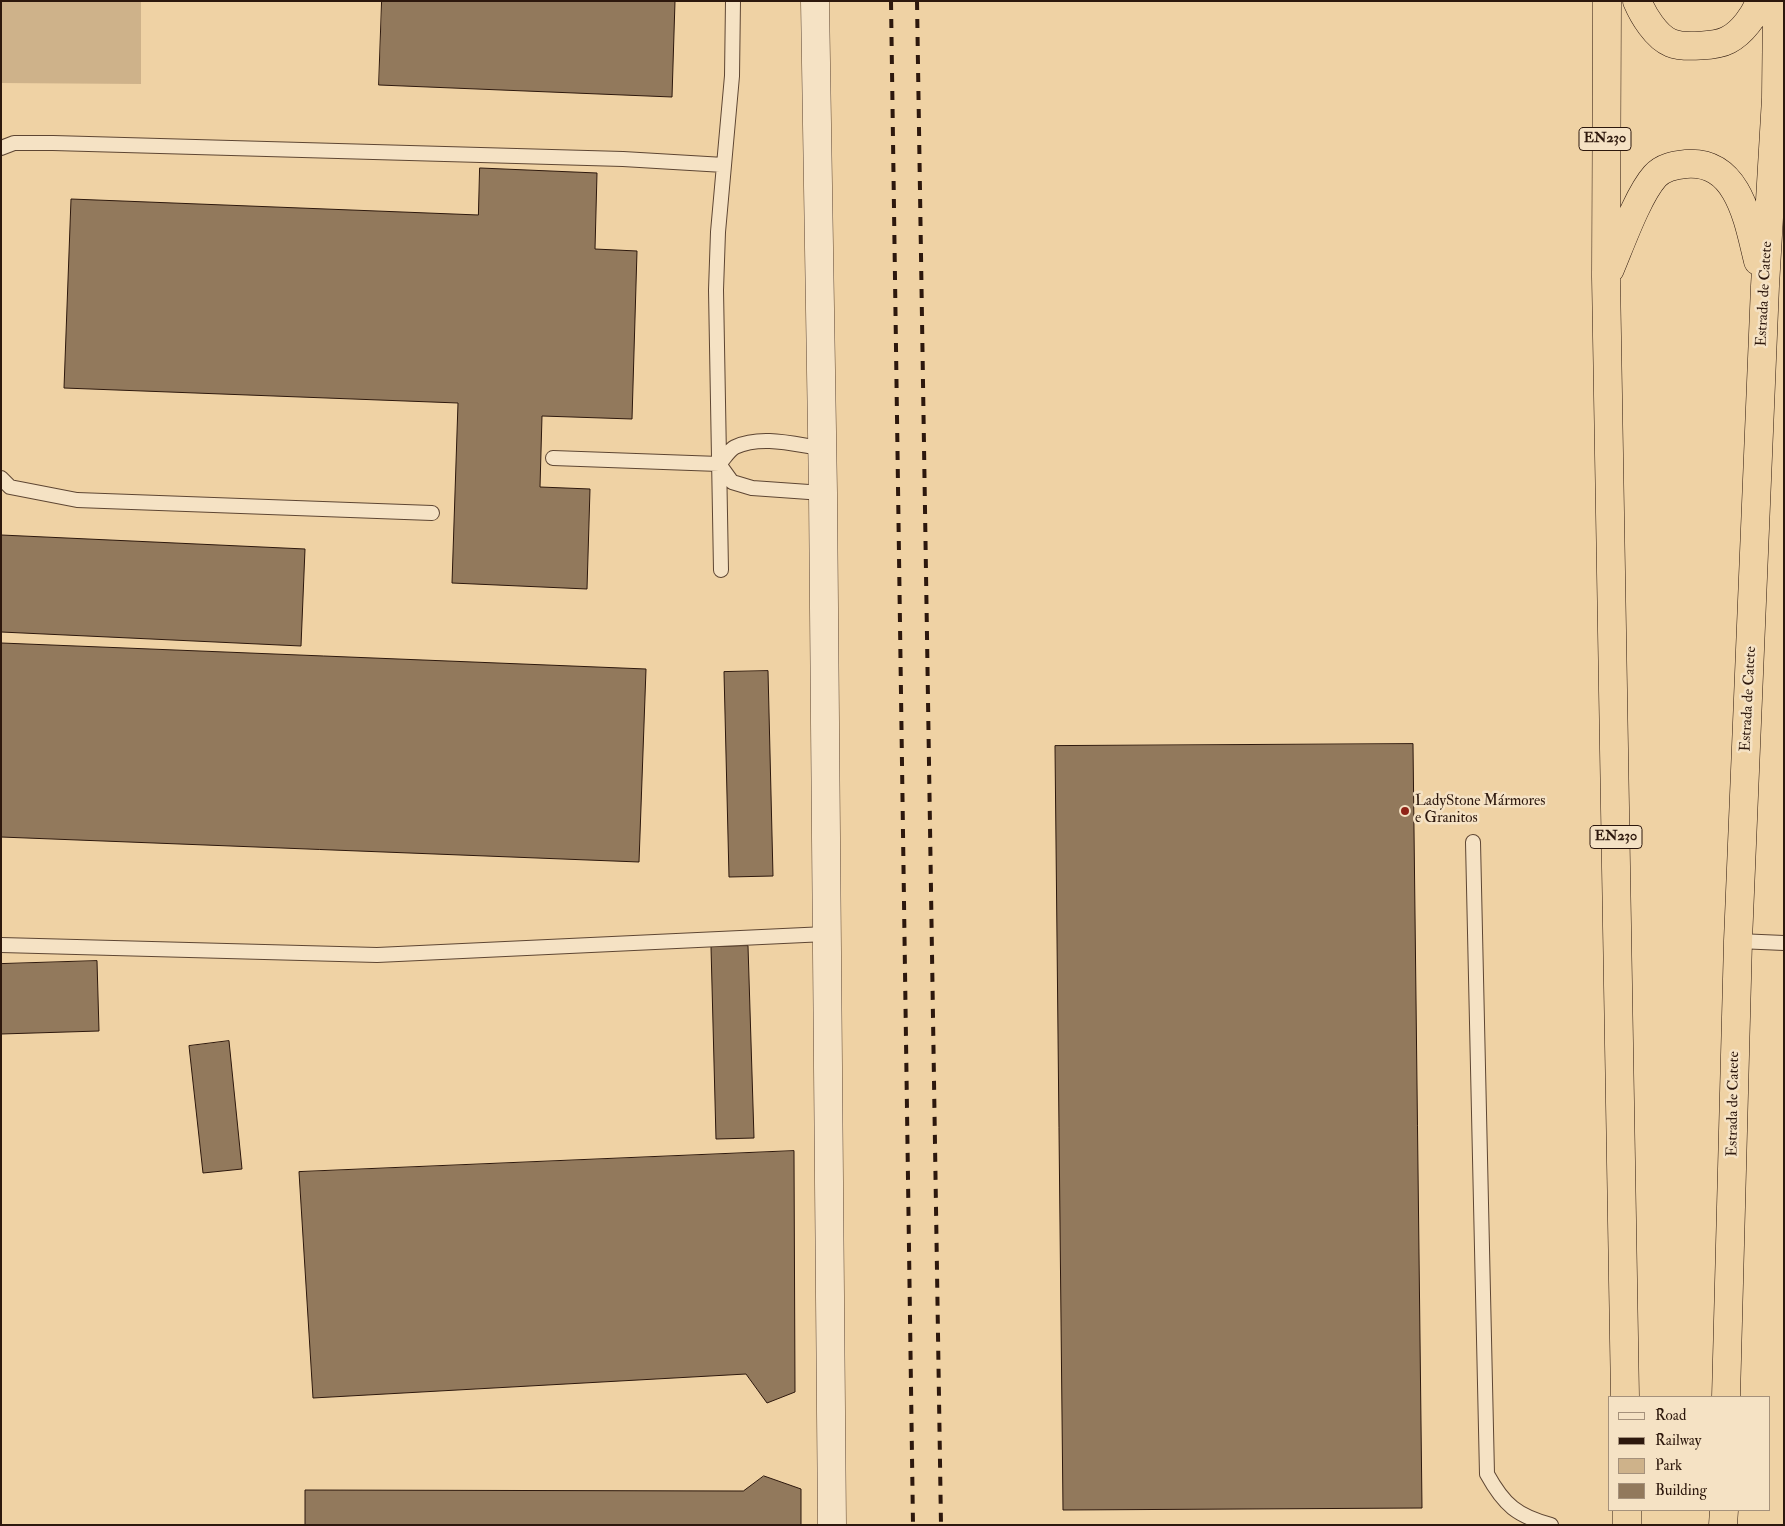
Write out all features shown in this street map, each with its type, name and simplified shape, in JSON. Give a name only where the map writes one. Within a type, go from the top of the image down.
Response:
[{"type":"highway","name":"EN230","points":[[1607,1],[1605,86],[1606,277],[1625,1396]]},
{"type":"highway","points":[[1637,1],[1654,29],[1670,43],[1687,46],[1728,40],[1743,28],[1757,10],[1760,1]]},
{"type":"highway","name":"Estrada de Catete","points":[[1726,1396],[1738,941],[1765,286],[1776,98],[1777,1]]},
{"type":"highway","points":[[1606,277],[1644,189],[1656,174],[1671,165],[1689,164],[1710,166],[1726,177],[1737,192],[1746,210],[1765,286]]},
{"type":"highway","points":[[1627,1511],[1627,1525]]},
{"type":"highway","points":[[1723,1525],[1724,1511]]},
{"type":"street","points":[[816,1],[820,448],[823,493],[832,1525]]},
{"type":"lane","points":[[720,570],[716,290],[732,76],[733,1]]},
{"type":"lane","points":[[1,148],[14,143],[52,143],[622,159],[724,165]]},
{"type":"lane","points":[[719,464],[733,448],[751,442],[774,442],[820,448]]},
{"type":"lane","points":[[553,458],[719,464]]},
{"type":"lane","points":[[719,464],[732,482],[752,488],[823,493]]},
{"type":"lane","points":[[1,478],[10,487],[77,500],[432,514]]},
{"type":"lane","points":[[1473,842],[1487,1474],[1500,1497],[1515,1511],[1529,1519],[1551,1525]]},
{"type":"lane","points":[[1,945],[378,955],[826,934]]},
{"type":"lane","points":[[1738,941],[1784,943]]},
{"type":"green space","points":[[1,1],[141,1],[141,84],[1,83]]},
{"type":"building","points":[[382,1],[675,1],[672,97],[379,85]]},
{"type":"building","points":[[480,168],[597,173],[595,249],[637,251],[632,419],[542,416],[540,487],[590,489],[587,589],[452,583],[458,403],[64,388],[71,199],[478,215]]},
{"type":"building","points":[[1,535],[305,549],[301,646],[1,632]]},
{"type":"building","points":[[1,643],[646,669],[639,862],[1,837]]},
{"type":"building","points":[[768,671],[773,876],[729,877],[724,672]]},
{"type":"building","points":[[1413,744],[1422,1508],[1063,1510],[1055,746]]},
{"type":"building","points":[[748,946],[754,1138],[716,1139],[711,947]]},
{"type":"building","points":[[97,961],[99,1031],[1,1034],[1,964]]},
{"type":"building","points":[[229,1041],[242,1169],[203,1173],[189,1046]]},
{"type":"building","points":[[794,1151],[795,1392],[767,1403],[746,1374],[313,1398],[299,1172]]},
{"type":"building","points":[[764,1476],[801,1489],[801,1525],[305,1525],[305,1490],[743,1491]]},
{"type":"railway","points":[[891,1],[913,1525]]},
{"type":"railway","points":[[917,1],[941,1525]]},
{"type":"place","name":"LadyStone Mármores e Granitos","points":[[1405,811]]}]
